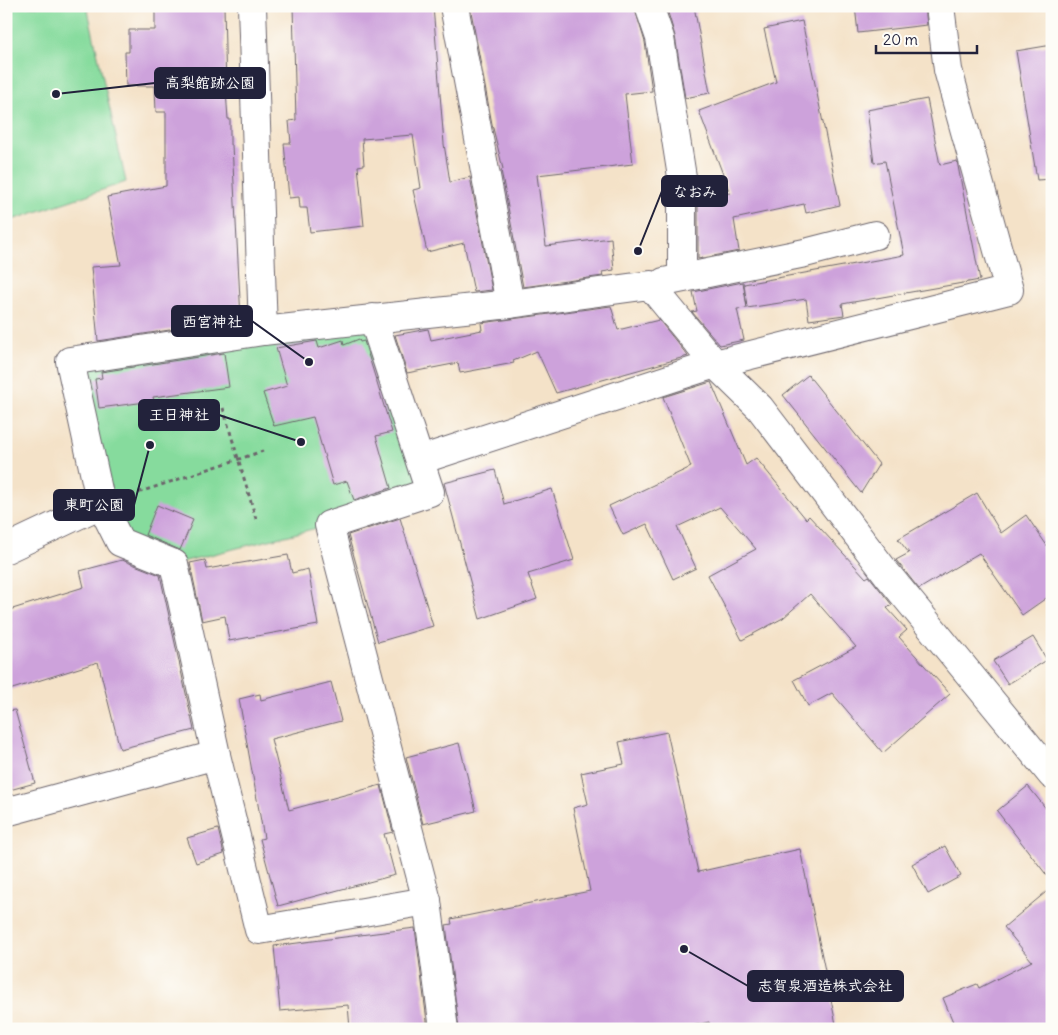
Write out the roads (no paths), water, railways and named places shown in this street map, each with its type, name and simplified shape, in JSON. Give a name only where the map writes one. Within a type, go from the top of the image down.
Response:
[{"type":"street","points":[[252,6],[263,331]]},
{"type":"street","points":[[454,6],[510,304]]},
{"type":"street","points":[[649,6],[660,38],[682,177],[682,278]]},
{"type":"street","points":[[420,460],[715,364],[1009,290],[948,70],[940,6]]},
{"type":"street","points":[[427,901],[259,930],[216,755],[174,564],[120,542],[101,504],[70,361],[263,331],[510,304],[650,285],[805,254],[875,236]]},
{"type":"street","points":[[650,285],[715,364],[760,408],[887,574],[1052,775]]},
{"type":"street","points":[[373,318],[430,492],[329,525],[427,901],[444,1029]]},
{"type":"street","points":[[6,549],[101,504]]},
{"type":"street","points":[[6,812],[216,755]]},
{"type":"place","name":"高梨館跡公園","points":[[56,94]]},
{"type":"place","name":"なおみ","points":[[638,251]]},
{"type":"place","name":"西宮神社","points":[[309,362]]},
{"type":"place","name":"王日神社","points":[[301,442]]},
{"type":"place","name":"東町公園","points":[[150,445]]},
{"type":"place","name":"志賀泉酒造株式会社","points":[[684,949]]}]
